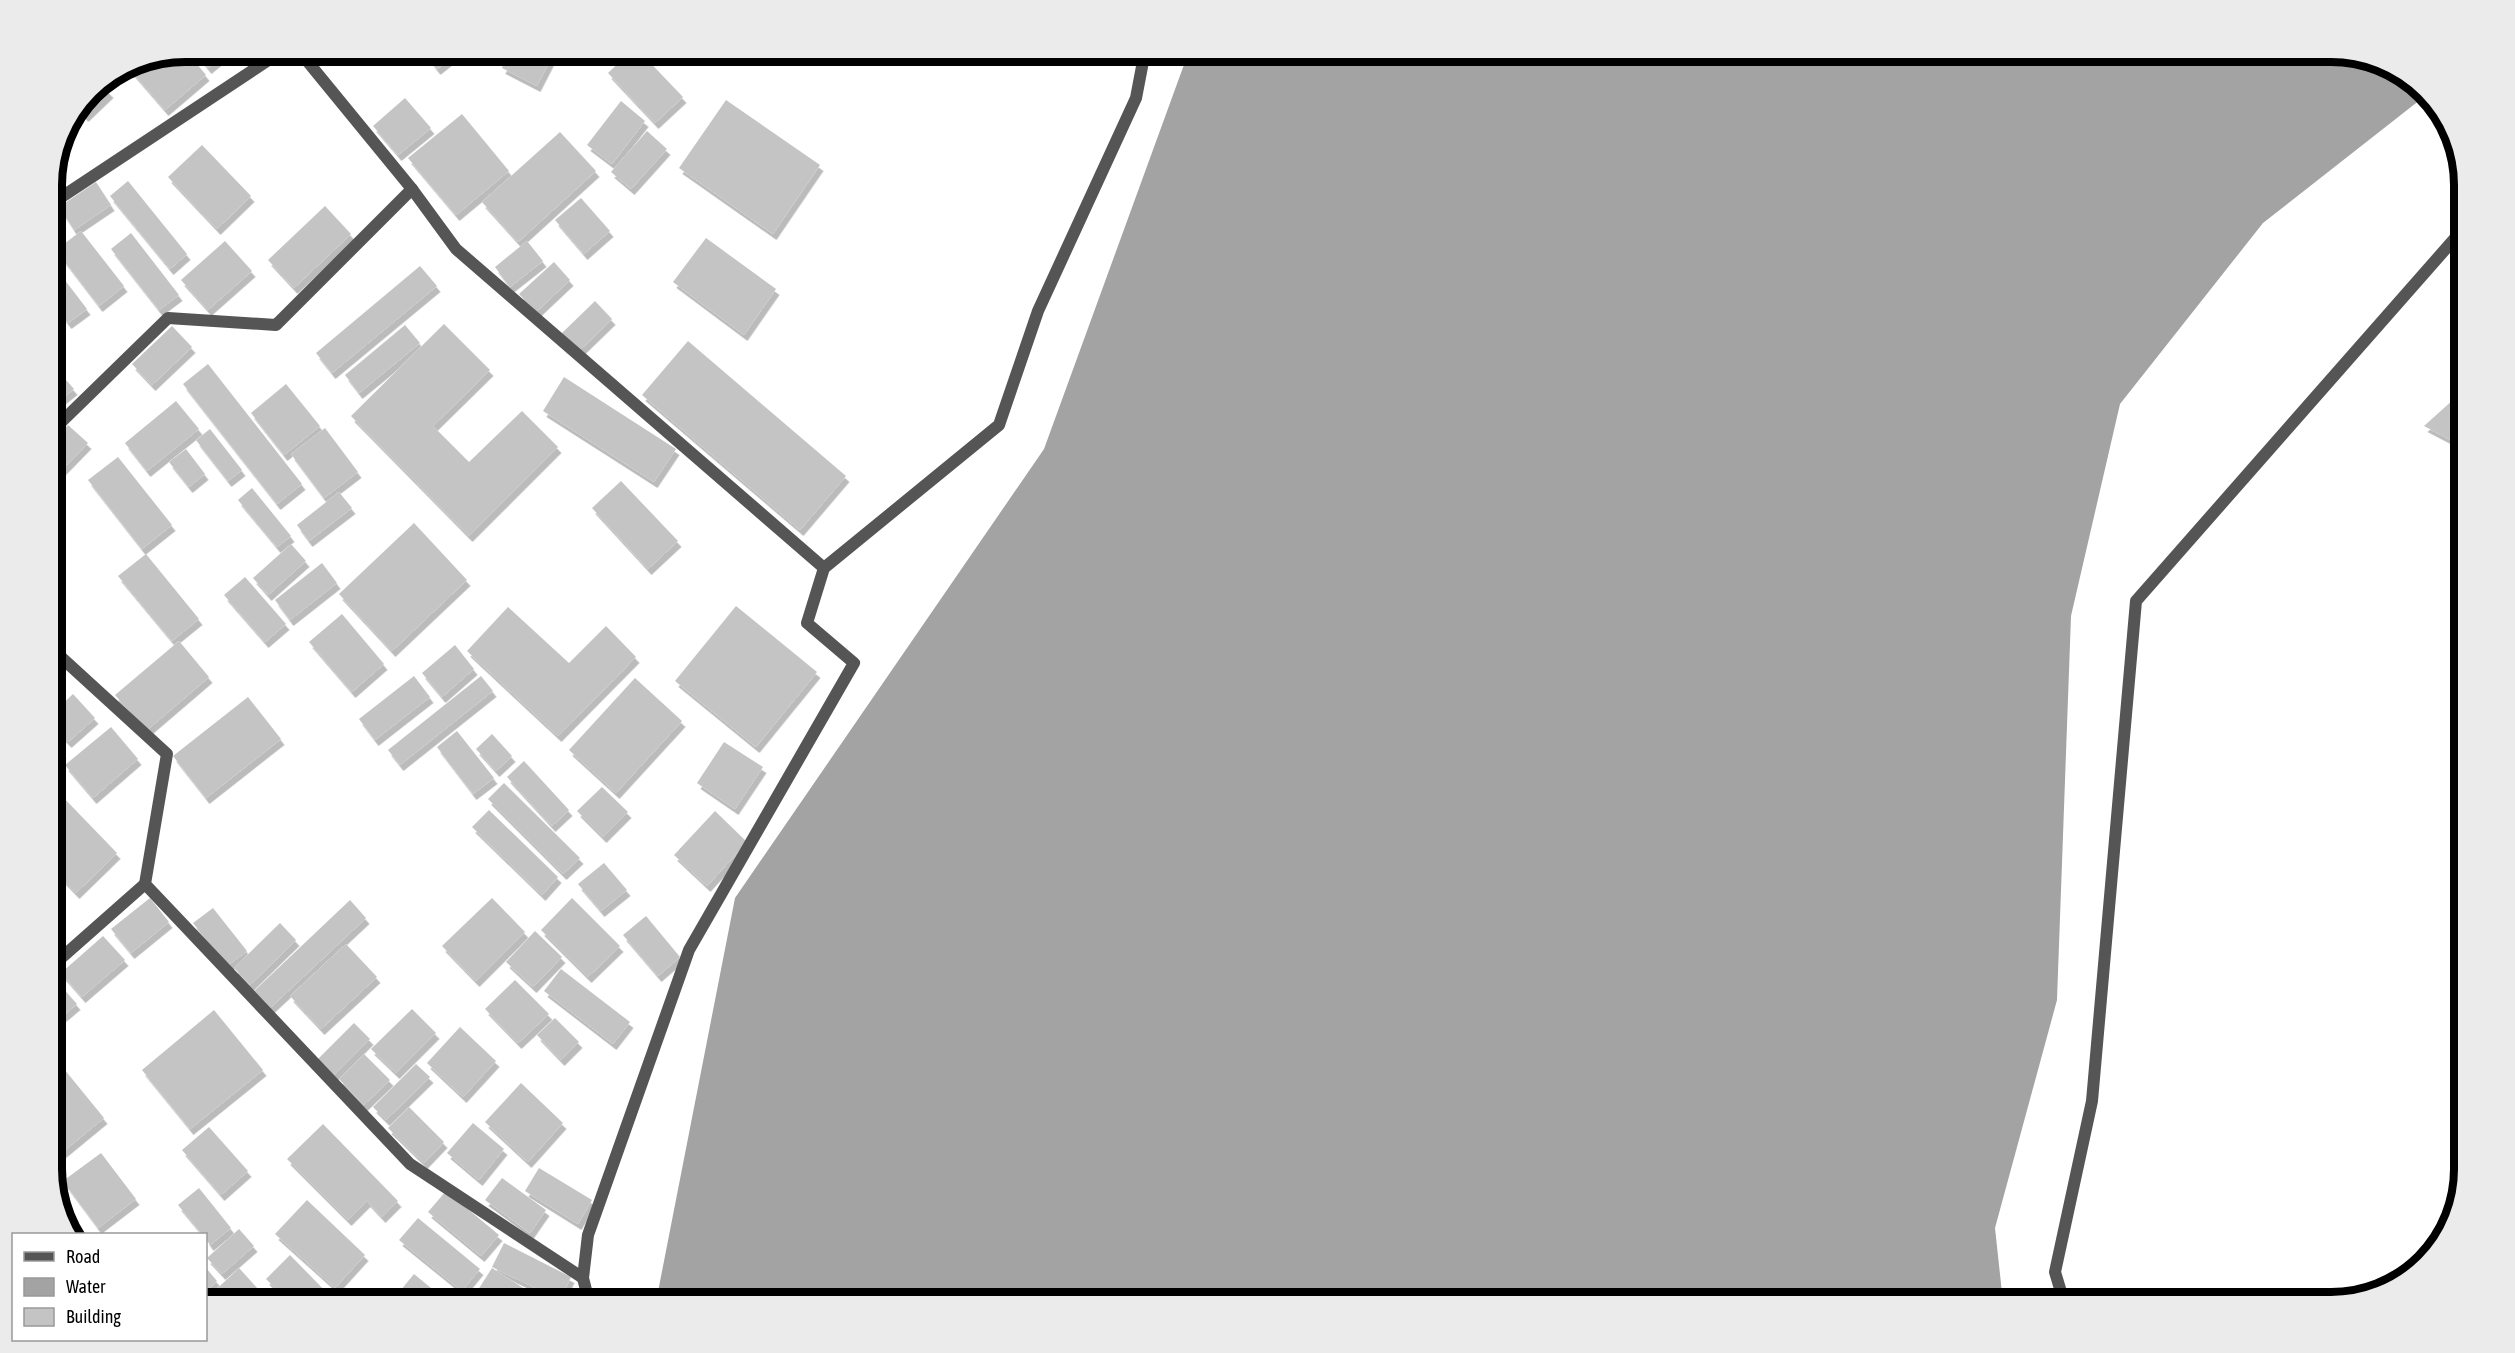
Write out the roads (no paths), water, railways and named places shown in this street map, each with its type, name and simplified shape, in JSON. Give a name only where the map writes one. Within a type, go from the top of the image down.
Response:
[{"type":"street","points":[[62,197],[265,62]]},
{"type":"street","points":[[308,62],[412,189],[456,249],[824,568]]},
{"type":"street","points":[[586,1292],[583,1278],[588,1235],[689,950],[854,663],[807,623],[824,568],[999,425],[1038,310],[1136,98],[1142,62]]},
{"type":"street","points":[[62,421],[168,318],[276,325],[412,189]]},
{"type":"street","points":[[2061,1292],[2055,1272],[2092,1101],[2136,601],[2453,240]]},
{"type":"street","points":[[62,658],[167,754],[145,884],[62,957]]},
{"type":"street","points":[[145,884],[410,1164],[583,1278]]},
{"type":"water","points":[[1185,62],[2339,62],[2370,68],[2385,74],[2399,82],[2420,100],[2263,223],[2120,404],[2071,616],[2057,1000],[1995,1228],[2002,1292],[658,1292],[735,898],[1044,449]]}]
